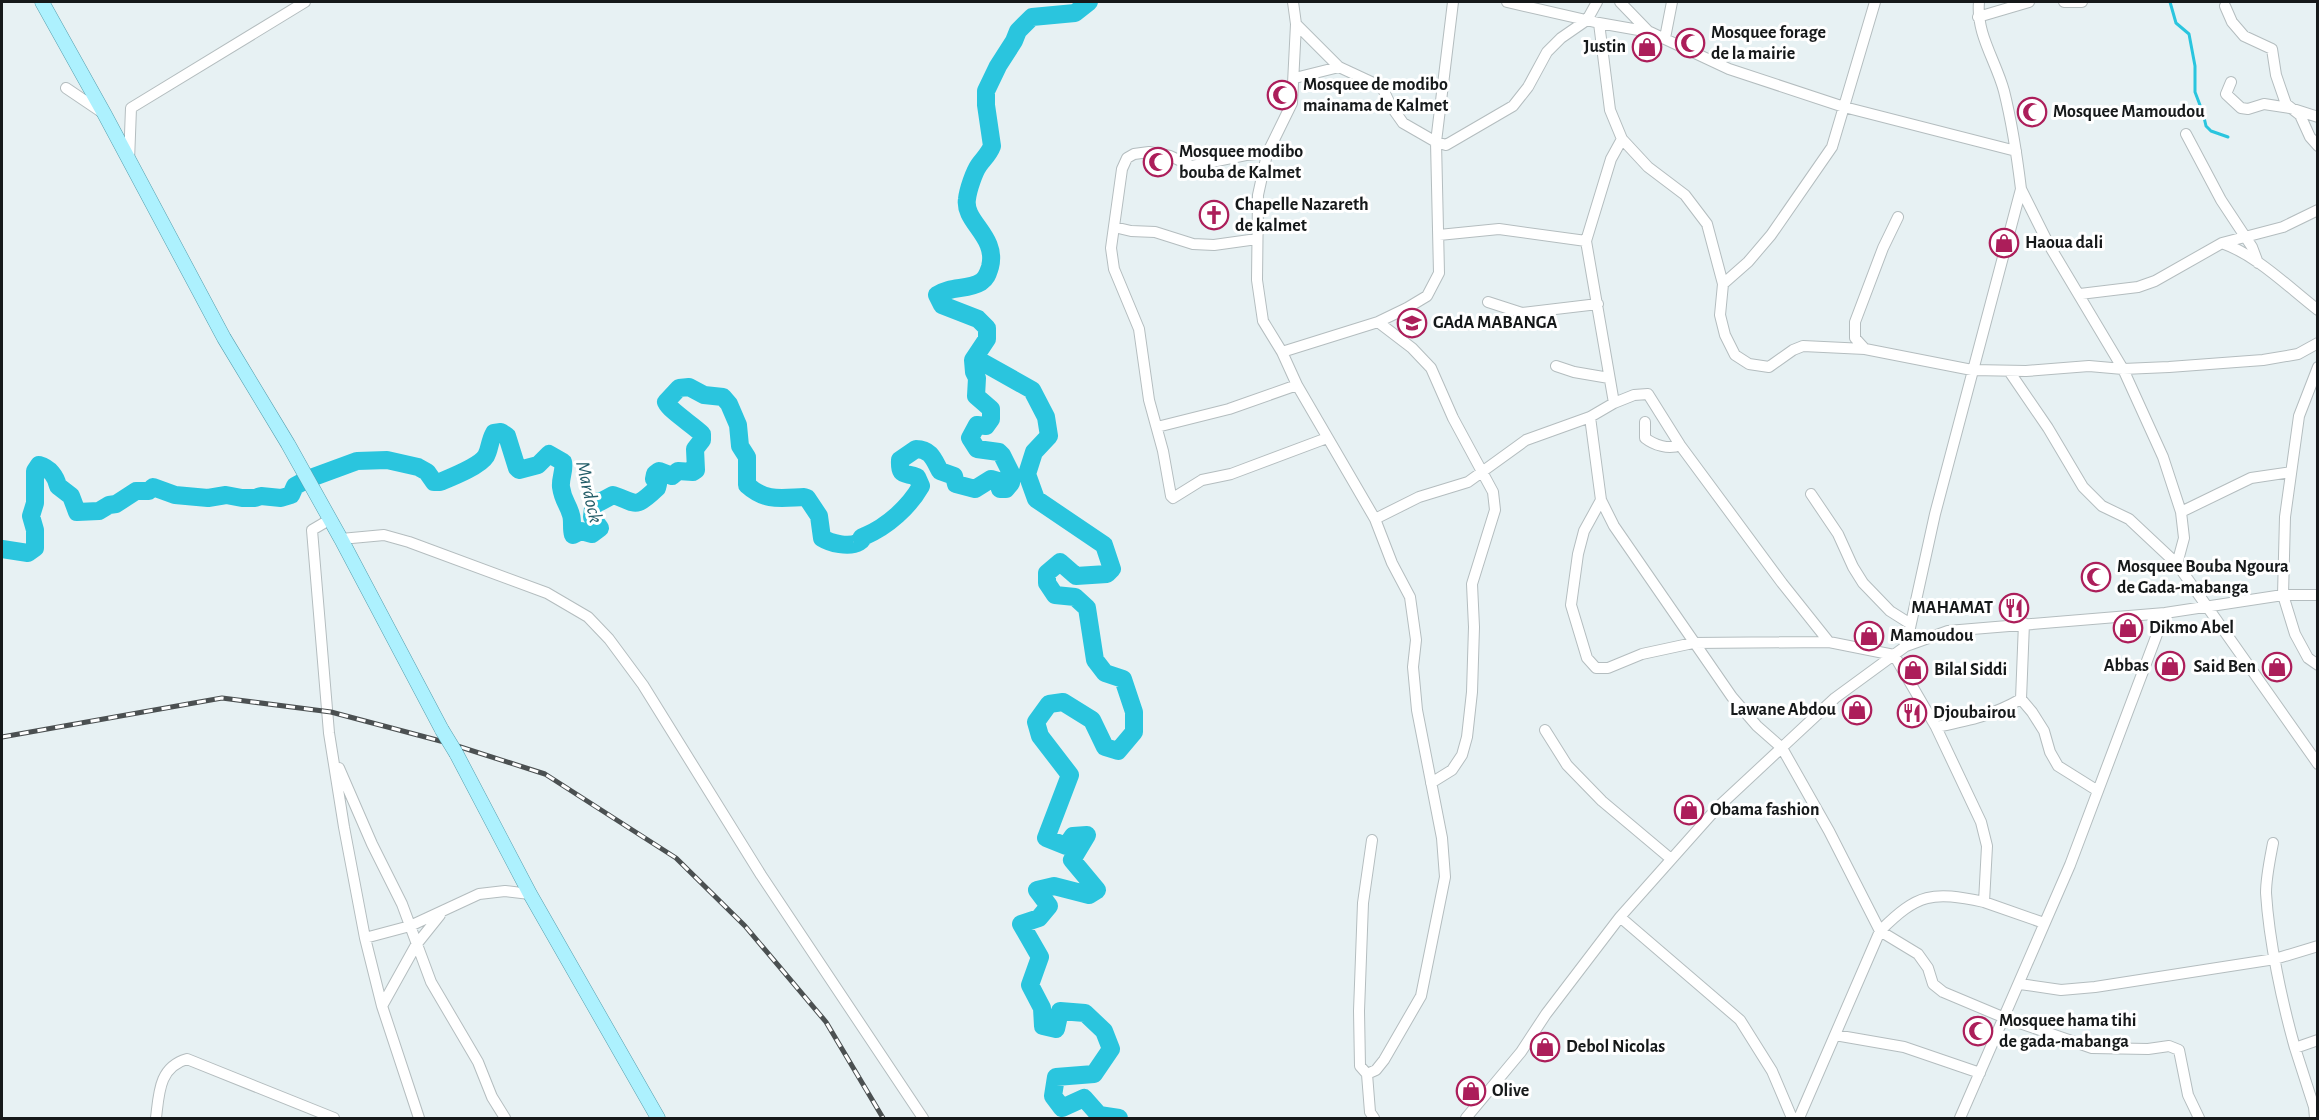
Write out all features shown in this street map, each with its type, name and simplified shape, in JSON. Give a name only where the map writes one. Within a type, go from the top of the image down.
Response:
[{"type":"main road","points":[[42,2],[224,338],[288,444],[341,539],[530,894],[658,1119]]},
{"type":"street","points":[[129,161],[130,108],[305,2]]},
{"type":"street","points":[[1293,2],[1296,24],[1292,103],[1267,153],[1258,195],[1257,280],[1263,321],[1282,352],[1297,385],[1375,519],[1392,563],[1410,597],[1416,640],[1413,667],[1417,710],[1442,838],[1445,877],[1421,996],[1384,1060],[1376,1070],[1367,1074]]},
{"type":"street","points":[[1282,352],[1377,322],[1428,296],[1439,273],[1436,142],[1453,2]]},
{"type":"street","points":[[1507,2],[1534,5],[1599,23],[1650,32],[1729,69],[1844,106],[2016,151]]},
{"type":"street","points":[[1296,24],[1340,67],[1382,87],[1403,123],[1436,142],[1446,145],[1513,106],[1528,87],[1547,52],[1561,38],[1587,20],[1597,2]]},
{"type":"street","points":[[1620,2],[1650,32]]},
{"type":"street","points":[[1665,38],[1672,2]]},
{"type":"street","points":[[1723,284],[1771,235],[1832,147],[1875,2]]},
{"type":"street","points":[[1906,646],[1909,623],[1935,514],[2020,189],[2016,151],[2003,89],[1990,57],[1978,16],[1979,2]]},
{"type":"street","points":[[1978,16],[2029,2]]},
{"type":"street","points":[[2064,2],[2082,2]]},
{"type":"street","points":[[2225,6],[2236,28],[2244,36],[2272,49],[2278,86],[2290,108],[2300,115],[2310,137],[2318,146]]},
{"type":"street","points":[[1599,23],[1610,110],[1622,139],[1648,167],[1684,195],[1707,224],[1723,284],[1720,315],[1725,334],[1735,355],[1749,364],[1768,367],[1803,346],[1865,348],[1972,370],[2008,371],[2089,366],[2123,369],[2263,360],[2298,354],[2318,343]]},
{"type":"street","points":[[1295,78],[1340,67]]},
{"type":"street","points":[[2231,82],[2226,94],[2241,108],[2248,109],[2264,104],[2290,108],[2318,117]]},
{"type":"street","points":[[66,88],[105,115]]},
{"type":"street","points":[[2186,134],[2222,200],[2246,236],[2258,263]]},
{"type":"street","points":[[1614,403],[1586,241],[1611,159],[1622,139]]},
{"type":"street","points":[[1267,153],[1191,166],[1170,156],[1149,152],[1134,154],[1127,158],[1122,169],[1111,248],[1114,269],[1139,329],[1149,400],[1173,498],[1202,480],[1231,474],[1327,438]]},
{"type":"street","points":[[2020,189],[2049,245],[2123,369],[2163,457],[2181,512],[2184,538],[2177,564]]},
{"type":"street","points":[[2080,294],[2138,287],[2222,243],[2283,227],[2318,210]]},
{"type":"street","points":[[1865,348],[1855,338],[1855,322],[1883,248],[1898,217]]},
{"type":"street","points":[[1114,227],[1131,231],[1155,231],[1193,244],[1214,245],[1257,239]]},
{"type":"street","points":[[1439,235],[1498,229],[1586,241]]},
{"type":"street","points":[[2222,243],[2238,249],[2318,310]]},
{"type":"street","points":[[1488,302],[1522,313],[1598,304]]},
{"type":"street","points":[[1377,322],[1412,348],[1431,368],[1453,418],[1493,492],[1495,510],[1472,584],[1474,627],[1472,692],[1467,737],[1462,755],[1452,770],[1431,783]]},
{"type":"street","points":[[1556,366],[1574,372],[1609,378]]},
{"type":"street","points":[[2318,366],[2300,416],[2291,472],[2285,517],[2283,595],[2295,634],[2308,658],[2318,665]]},
{"type":"street","points":[[2008,371],[2048,428],[2092,498],[2102,506],[2129,519],[2177,564],[2205,607],[2318,764]]},
{"type":"street","points":[[1157,427],[1229,409],[1297,385]]},
{"type":"street","points":[[1375,519],[1419,497],[1468,482],[1526,440],[1590,417],[1634,395],[1648,394],[1680,445],[1782,583],[1829,642]]},
{"type":"street","points":[[1590,417],[1600,500],[1614,526],[1732,697],[1757,726],[1782,748],[1829,831],[1880,931],[1918,954],[1928,968],[1933,984],[1943,992],[2004,1018],[2092,1048],[2148,1049],[2169,1046],[2179,1050],[2188,1095],[2199,1119]]},
{"type":"street","points":[[1645,422],[1645,438],[1648,441],[1671,448],[1680,445]]},
{"type":"street","points":[[2181,512],[2251,478],[2291,472]]},
{"type":"street","points":[[1811,494],[1838,534],[1863,583],[1890,611],[1909,623]]},
{"type":"street","points":[[1600,500],[1584,531],[1578,554],[1571,605],[1587,658],[1596,668],[1608,668],[1642,654],[1693,643],[1829,642],[1894,655],[1936,727],[1981,822],[1987,846],[1984,902]]},
{"type":"street","points":[[326,515],[312,530],[329,733],[365,939],[382,1006],[419,1119]]},
{"type":"street","points":[[341,539],[384,535],[409,542],[547,593],[588,617],[609,639],[643,685],[761,875],[923,1119]]},
{"type":"street","points":[[1466,1119],[1521,1052],[1546,1014],[1620,917],[1716,808],[1835,698],[1906,646],[1948,631],[2165,613],[2283,595],[2318,595]]},
{"type":"street","points":[[1960,1119],[2070,866],[2165,613]]},
{"type":"street","points":[[2024,623],[2021,699],[2044,731],[2050,752],[2058,766],[2098,791]]},
{"type":"street","points":[[1936,727],[1996,713],[2021,699]]},
{"type":"street","points":[[1545,730],[1567,765],[1602,801],[1671,859]]},
{"type":"street","points":[[333,754],[372,844],[402,904],[431,982],[478,1062],[492,1097],[505,1119]]},
{"type":"street","points":[[1372,840],[1363,903],[1359,1011],[1360,1066],[1367,1074],[1370,1113],[1374,1119]]},
{"type":"street","points":[[2272,843],[2266,892],[2275,959],[2287,1021],[2314,1107],[2315,1119]]},
{"type":"street","points":[[365,939],[410,926],[479,894],[505,891],[530,894]]},
{"type":"street","points":[[1799,1119],[1880,931],[1901,910],[1923,898],[1950,895],[1984,902],[2044,923]]},
{"type":"street","points":[[382,1006],[416,945],[442,912]]},
{"type":"street","points":[[1620,917],[1740,1020],[1772,1071],[1792,1119]]},
{"type":"street","points":[[2020,984],[2061,990],[2275,959],[2318,946]]},
{"type":"street","points":[[1835,1035],[1904,1047],[1980,1073]]},
{"type":"street","points":[[2295,1048],[2318,1040]]},
{"type":"street","points":[[156,1119],[159,1096],[166,1072],[175,1063],[187,1059],[334,1119]]},
{"type":"street","points":[[306,1119],[320,1113]]},
{"type":"waterway","name":"Mardock","points":[[2,549],[28,553],[35,548],[35,530],[31,516],[35,503],[35,471],[39,465],[49,471],[58,486],[71,496],[77,512],[99,511],[116,504],[136,491],[149,491],[153,487],[175,495],[208,498],[226,495],[242,498],[261,496],[281,498],[291,495],[295,486],[308,479],[357,461],[387,460],[418,467],[427,472],[434,482],[440,482],[483,460],[494,433],[501,432],[507,436],[519,470],[538,465],[549,454],[563,462],[561,487],[571,515],[573,535],[581,531],[592,534],[600,528],[592,517],[593,508],[599,501],[613,495],[631,502],[639,502],[657,488],[658,484],[654,479],[655,474],[659,471],[672,476],[678,471],[693,472],[696,470],[695,449],[702,440],[702,434],[672,410],[666,402],[679,388],[689,387],[704,395],[723,397],[729,404],[738,425],[740,446],[747,457],[747,485],[767,497],[807,498],[819,516],[822,538],[830,542],[855,544],[882,527],[904,508],[921,486],[917,477],[902,472],[900,460],[916,449],[929,453],[940,471],[954,476],[956,484],[975,489],[991,479],[998,481],[1000,489],[1006,489],[1011,483],[1012,475],[1002,455],[999,452],[977,449],[970,438],[977,425],[986,426],[991,419],[991,409],[976,396],[977,378],[973,360],[987,339],[987,328],[978,319],[942,305],[937,295],[981,282],[990,267],[989,247],[970,215],[967,199],[975,172],[992,146],[986,91],[998,66],[1018,31],[1032,17],[1075,13],[1089,2]]},
{"type":"waterway","points":[[2170,2],[2176,23],[2189,34],[2195,66],[2195,92],[2206,126],[2211,131],[2228,137]]},
{"type":"waterway","points":[[975,358],[1032,390],[1046,417],[1049,436],[1034,452],[1027,474],[1036,499],[1104,545],[1112,569],[1107,574],[1076,576],[1060,562],[1047,573],[1047,583],[1055,595],[1075,597],[1087,608],[1095,660],[1105,673],[1123,679],[1134,712],[1134,732],[1118,751],[1105,747],[1092,720],[1063,702],[1049,704],[1036,722],[1040,736],[1070,775],[1046,838],[1066,846],[1073,836],[1087,835],[1072,860],[1097,890],[1089,895],[1054,886],[1037,890],[1049,906],[1039,918],[1021,924],[1040,957],[1030,985],[1042,1008],[1043,1026],[1056,1029],[1060,1011],[1085,1013],[1104,1031],[1111,1049],[1094,1074],[1056,1077],[1053,1096],[1062,1108],[1084,1098],[1099,1115],[1119,1118]]},
{"type":"railway","points":[[2,737],[222,698],[331,712],[448,743],[545,774],[676,858],[745,926],[826,1022],[883,1118]]},
{"type":"place","name":"Mosquee forage de la mairie","points":[[1690,43]]},
{"type":"place","name":"Justin","points":[[1647,47]]},
{"type":"place","name":"Mosquee de modibo mainama de Kalmet","points":[[1282,95]]},
{"type":"place","name":"Mosquee Mamoudou","points":[[2032,112]]},
{"type":"place","name":"Mosquee modibo bouba de Kalmet","points":[[1158,162]]},
{"type":"place","name":"Chapelle Nazareth de kalmet","points":[[1214,215]]},
{"type":"place","name":"Haoua dali","points":[[2004,243]]},
{"type":"place","name":"GAdA MABANGA","points":[[1412,323]]},
{"type":"place","name":"Mosquee Bouba Ngoura de Gada-mabanga","points":[[2096,577]]},
{"type":"place","name":"MAHAMAT","points":[[2014,608]]},
{"type":"place","name":"Dikmo Abel","points":[[2128,628]]},
{"type":"place","name":"Mamoudou","points":[[1869,636]]},
{"type":"place","name":"Abbas","points":[[2170,666]]},
{"type":"place","name":"Said Ben","points":[[2277,667]]},
{"type":"place","name":"Bilal Siddi","points":[[1913,670]]},
{"type":"place","name":"Lawane Abdou","points":[[1857,710]]},
{"type":"place","name":"Djoubairou","points":[[1912,713]]},
{"type":"place","name":"Obama fashion","points":[[1689,810]]},
{"type":"place","name":"Mosquee hama tihi de gada-mabanga","points":[[1978,1031]]},
{"type":"place","name":"Debol Nicolas","points":[[1545,1047]]},
{"type":"place","name":"Olive","points":[[1471,1091]]}]
